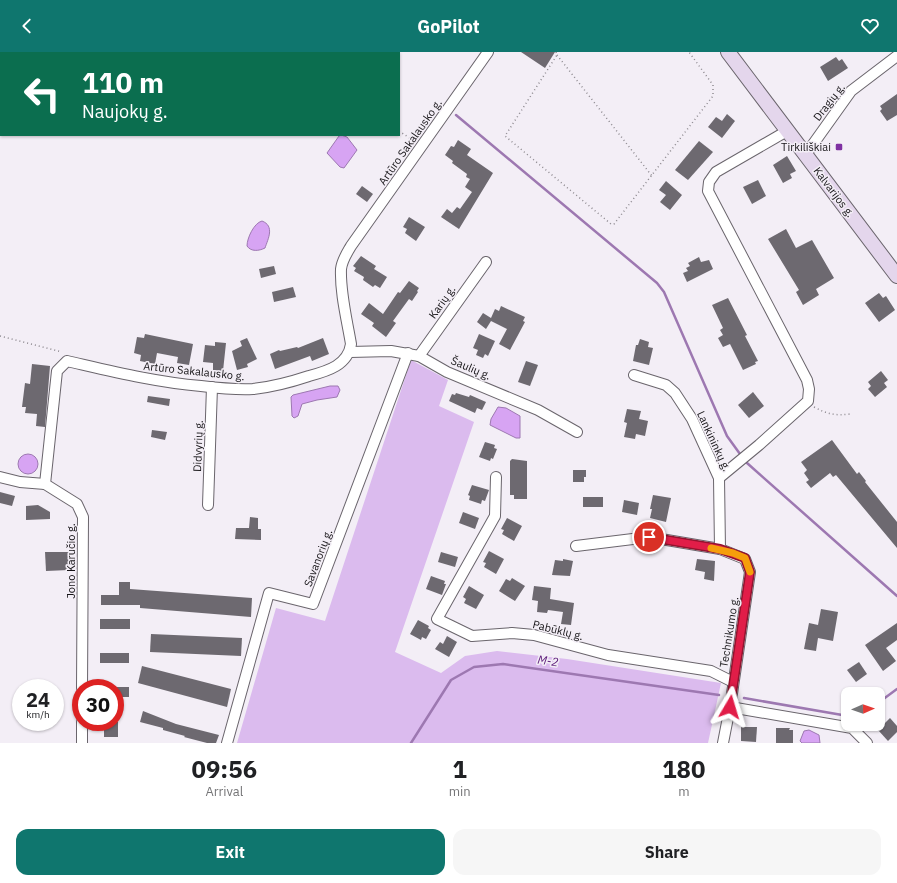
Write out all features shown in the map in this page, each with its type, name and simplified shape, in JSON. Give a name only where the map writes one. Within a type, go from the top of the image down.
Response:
[{"type":"main road","name":"Kalvarijos g.","points":[[728,52],[787,131],[895,267]]},
{"type":"street","name":"Artūro Sakalausko g.","points":[[67,361],[132,377],[212,387],[253,389],[327,372],[345,360],[350,352],[351,344],[342,274],[344,258],[488,52]]},
{"type":"street","name":"Dragių g.","points":[[806,154],[851,91],[897,56]]},
{"type":"street","points":[[719,478],[759,445],[808,401],[809,390],[806,380],[708,191],[709,182],[716,172],[787,131]]},
{"type":"street","name":"Karių g.","points":[[419,356],[486,262]]},
{"type":"street","name":"Šaulių g.","points":[[350,352],[391,351],[419,356],[447,372],[538,410],[577,432]]},
{"type":"street","name":"Savanorių g.","points":[[227,743],[269,593],[314,604],[408,353]]},
{"type":"street","points":[[0,477],[20,482],[45,484],[57,371],[67,361]]},
{"type":"street","name":"Lankininkų g.","points":[[634,375],[666,385],[675,393],[692,420],[719,478],[720,549]]},
{"type":"street","name":"Didvyrių g.","points":[[208,505],[212,387]]},
{"type":"street","name":"Pabūklų g.","points":[[496,477],[494,516],[437,619],[472,636],[512,633],[534,635],[608,655],[711,671],[733,682]]},
{"type":"street","name":"Jono Karučio g.","points":[[45,484],[77,504],[83,517],[82,679]]},
{"type":"street","points":[[576,546],[649,537],[720,549]]},
{"type":"street","name":"Technikumo g.","points":[[720,549],[745,558],[750,572],[730,707],[723,743]]},
{"type":"street","points":[[730,707],[852,728],[866,743]]},
{"type":"street","points":[[82,731],[82,743]]},
{"type":"path","points":[[556,52],[652,176]]},
{"type":"path","points":[[557,55],[505,136],[611,224],[614,224],[713,96],[713,85],[689,52]]},
{"type":"path","points":[[400,132],[423,146]]},
{"type":"path","points":[[0,336],[61,351],[67,361]]},
{"type":"path","points":[[808,401],[811,405],[837,416],[850,414]]},
{"type":"shaded area","points":[[339,136],[347,137],[357,150],[344,168],[340,167],[327,153]]},
{"type":"shaded area","points":[[262,221],[266,223],[269,229],[270,233],[268,241],[265,248],[253,250],[247,246],[248,239],[256,225]]},
{"type":"shaded area","points":[[411,360],[448,380],[439,406],[474,422],[395,652],[441,673],[465,656],[497,651],[567,659],[721,683],[708,743],[237,743],[276,608],[325,621]]},
{"type":"shaded area","points":[[330,386],[338,386],[340,390],[337,397],[302,404],[298,416],[294,418],[292,416],[291,397],[293,395]]},
{"type":"shaded area","points":[[498,407],[506,408],[520,416],[520,438],[516,438],[490,425],[491,419]]},
{"type":"shaded area","points":[[28,454],[35,457],[38,464],[35,471],[28,474],[21,471],[18,464],[21,457]]},
{"type":"shaded area","points":[[809,730],[819,735],[820,743],[802,743],[800,741],[804,731]]},
{"type":"building","points":[[521,52],[555,52],[545,68]]},
{"type":"building","points":[[836,57],[839,61],[842,59],[848,68],[828,81],[820,67]]},
{"type":"building","points":[[897,94],[897,115],[887,121],[880,111],[882,109],[880,106]]},
{"type":"building","points":[[727,114],[735,121],[722,138],[708,127],[716,117],[722,121]]},
{"type":"building","points":[[458,140],[471,149],[467,155],[493,173],[459,229],[441,217],[447,209],[452,213],[457,207],[460,209],[472,192],[465,187],[470,179],[466,177],[467,174],[452,163],[453,161],[445,155],[451,146],[454,147]]},
{"type":"building","points":[[699,141],[713,152],[688,180],[675,170]]},
{"type":"building","points":[[787,156],[796,171],[790,174],[792,178],[783,183],[773,165]]},
{"type":"building","points":[[758,180],[766,196],[752,204],[743,187]]},
{"type":"building","points":[[666,181],[682,195],[670,210],[660,202],[666,195],[659,190]]},
{"type":"building","points":[[362,186],[373,194],[367,202],[356,194]]},
{"type":"building","points":[[409,217],[425,227],[416,241],[405,233],[407,229],[403,227]]},
{"type":"building","points":[[786,229],[796,248],[812,240],[834,278],[816,289],[819,295],[803,305],[796,292],[799,290],[768,239]]},
{"type":"building","points":[[361,256],[376,266],[374,269],[387,277],[380,288],[375,285],[373,287],[363,280],[364,277],[354,271],[356,268],[353,266]]},
{"type":"building","points":[[699,257],[701,262],[709,260],[713,269],[687,282],[683,273],[688,271],[686,268],[690,266],[688,263]]},
{"type":"building","points":[[274,266],[276,274],[261,278],[259,269]]},
{"type":"building","points":[[409,281],[419,288],[417,291],[418,292],[412,301],[409,299],[393,321],[396,323],[386,337],[372,326],[374,323],[361,314],[369,303],[383,314],[398,292],[400,293]]},
{"type":"building","points":[[293,287],[296,297],[274,302],[272,292]]},
{"type":"building","points":[[879,293],[883,298],[886,296],[895,310],[879,322],[865,303]]},
{"type":"building","points":[[728,298],[747,335],[745,336],[758,361],[755,362],[756,364],[743,370],[730,344],[723,347],[718,338],[723,335],[720,330],[723,328],[712,305]]},
{"type":"building","points":[[501,306],[525,317],[523,321],[525,322],[510,350],[499,344],[507,329],[491,321],[486,329],[477,322],[483,313],[491,318],[495,309],[499,311]]},
{"type":"building","points":[[145,334],[193,344],[189,365],[177,363],[178,357],[157,353],[155,364],[140,361],[141,355],[134,353],[137,337],[144,338]]},
{"type":"building","points":[[479,334],[495,341],[488,356],[485,354],[483,358],[476,355],[478,350],[473,348]]},
{"type":"building","points":[[247,338],[257,359],[247,364],[248,367],[237,370],[232,351],[242,346],[240,341]]},
{"type":"building","points":[[323,338],[329,354],[312,361],[310,356],[275,369],[270,354],[279,350],[298,348]]},
{"type":"building","points":[[640,339],[649,342],[648,347],[653,348],[649,365],[633,361],[636,345],[638,345]]},
{"type":"building","points":[[215,342],[226,343],[223,371],[213,370],[213,363],[203,362],[205,345],[215,346]]},
{"type":"building","points":[[526,361],[538,365],[530,386],[518,382]]},
{"type":"building","points":[[32,364],[50,366],[45,427],[36,426],[37,414],[25,413],[26,407],[22,407],[25,383],[30,384]]},
{"type":"building","points":[[881,371],[888,380],[884,383],[887,387],[875,397],[868,389],[871,386],[868,382]]},
{"type":"building","points":[[753,392],[764,406],[749,418],[738,405]]},
{"type":"building","points":[[456,393],[469,397],[470,395],[486,402],[482,410],[477,408],[475,413],[449,401],[452,394],[455,395]]},
{"type":"building","points":[[148,396],[170,399],[169,406],[147,402]]},
{"type":"building","points":[[627,409],[641,411],[639,419],[648,421],[645,436],[636,434],[635,439],[624,437],[627,423],[624,422]]},
{"type":"building","points":[[152,430],[167,432],[165,440],[151,437]]},
{"type":"building","points":[[832,440],[857,474],[859,472],[866,481],[865,482],[897,522],[897,548],[836,475],[833,477],[830,473],[811,488],[806,482],[809,480],[804,473],[807,470],[801,462]]},
{"type":"building","points":[[485,442],[495,445],[494,448],[497,449],[493,459],[491,458],[490,461],[479,457]]},
{"type":"building","points":[[512,459],[527,461],[527,499],[514,499],[514,495],[510,495],[510,461]]},
{"type":"building","points":[[573,470],[586,470],[584,482],[573,482]]},
{"type":"building","points":[[472,485],[489,490],[485,501],[482,500],[481,504],[469,500],[470,496],[468,495]]},
{"type":"building","points":[[0,492],[15,496],[12,506],[0,503]]},
{"type":"building","points":[[653,495],[671,498],[666,522],[650,518]]},
{"type":"building","points":[[583,497],[603,497],[603,507],[583,507]]},
{"type":"building","points":[[624,500],[639,503],[637,515],[622,512]]},
{"type":"building","points":[[38,505],[50,512],[50,519],[26,520],[26,506]]},
{"type":"building","points":[[463,512],[479,518],[475,529],[459,523]]},
{"type":"building","points":[[250,517],[258,518],[258,529],[261,529],[261,540],[235,539],[236,528],[249,528]]},
{"type":"building","points":[[507,518],[522,526],[514,541],[502,534],[504,530],[501,529]]},
{"type":"building","points":[[489,551],[504,559],[496,574],[484,567],[486,563],[483,562]]},
{"type":"building","points":[[45,552],[69,552],[69,570],[46,571]]},
{"type":"building","points":[[441,552],[458,557],[455,567],[438,562]]},
{"type":"building","points":[[563,559],[573,561],[570,576],[552,575],[555,560],[563,561]]},
{"type":"building","points":[[697,559],[715,561],[714,581],[704,579],[705,572],[695,570]]},
{"type":"building","points":[[431,576],[445,581],[444,584],[446,584],[442,595],[426,589]]},
{"type":"building","points":[[512,578],[525,586],[515,601],[499,591],[506,579],[510,581]]},
{"type":"building","points":[[119,582],[130,582],[130,589],[252,598],[251,617],[140,608],[140,605],[101,605],[101,595],[119,595]]},
{"type":"building","points":[[469,586],[484,595],[476,609],[464,603],[466,599],[463,597]]},
{"type":"building","points":[[534,586],[551,588],[550,599],[574,603],[571,625],[561,624],[563,612],[548,610],[547,613],[537,612],[538,601],[532,600]]},
{"type":"building","points":[[821,609],[838,612],[833,641],[818,638],[816,651],[804,649],[809,623],[818,625]]},
{"type":"building","points":[[100,619],[130,619],[130,629],[100,629]]},
{"type":"building","points":[[418,620],[429,626],[428,628],[431,630],[426,639],[422,637],[421,640],[410,634]]},
{"type":"building","points":[[897,623],[897,640],[886,648],[896,661],[883,671],[865,645]]},
{"type":"building","points":[[151,634],[242,638],[241,656],[150,652]]},
{"type":"building","points":[[447,636],[457,642],[449,657],[435,649],[440,642],[443,644]]},
{"type":"building","points":[[100,653],[129,653],[129,663],[100,663]]},
{"type":"building","points":[[859,662],[867,674],[856,682],[847,670]]},
{"type":"building","points":[[142,666],[231,689],[227,707],[138,683]]},
{"type":"building","points":[[124,687],[129,687],[129,697],[124,697]]},
{"type":"building","points":[[143,711],[176,724],[219,735],[216,743],[207,743],[184,737],[185,736],[163,730],[163,728],[140,722]]},
{"type":"building","points":[[890,718],[897,726],[897,732],[888,741],[879,731],[885,731],[885,723]]},
{"type":"building","points":[[741,727],[757,727],[756,742],[741,741]]},
{"type":"building","points":[[776,728],[790,728],[789,730],[793,730],[793,743],[776,743]]},
{"type":"building","points":[[104,731],[118,731],[118,737],[104,737]]},
{"type":"waterway","points":[[456,115],[657,283],[664,292],[727,436],[740,454]]},
{"type":"waterway","points":[[747,463],[897,596]]},
{"type":"waterway","name":"M-2","points":[[411,743],[451,680],[474,667],[503,664],[719,695]]},
{"type":"waterway","name":"M-2","points":[[885,698],[897,689]]},
{"type":"waterway","name":"M-2","points":[[744,698],[841,715]]},
{"type":"slow traffic","points":[[711,548],[720,549],[745,558],[750,572]]},
{"type":"place","name":"Tirkiliškiai","points":[[839,147]]},
{"type":"route","points":[[649,537],[720,549],[745,558],[750,572],[730,707]]}]
